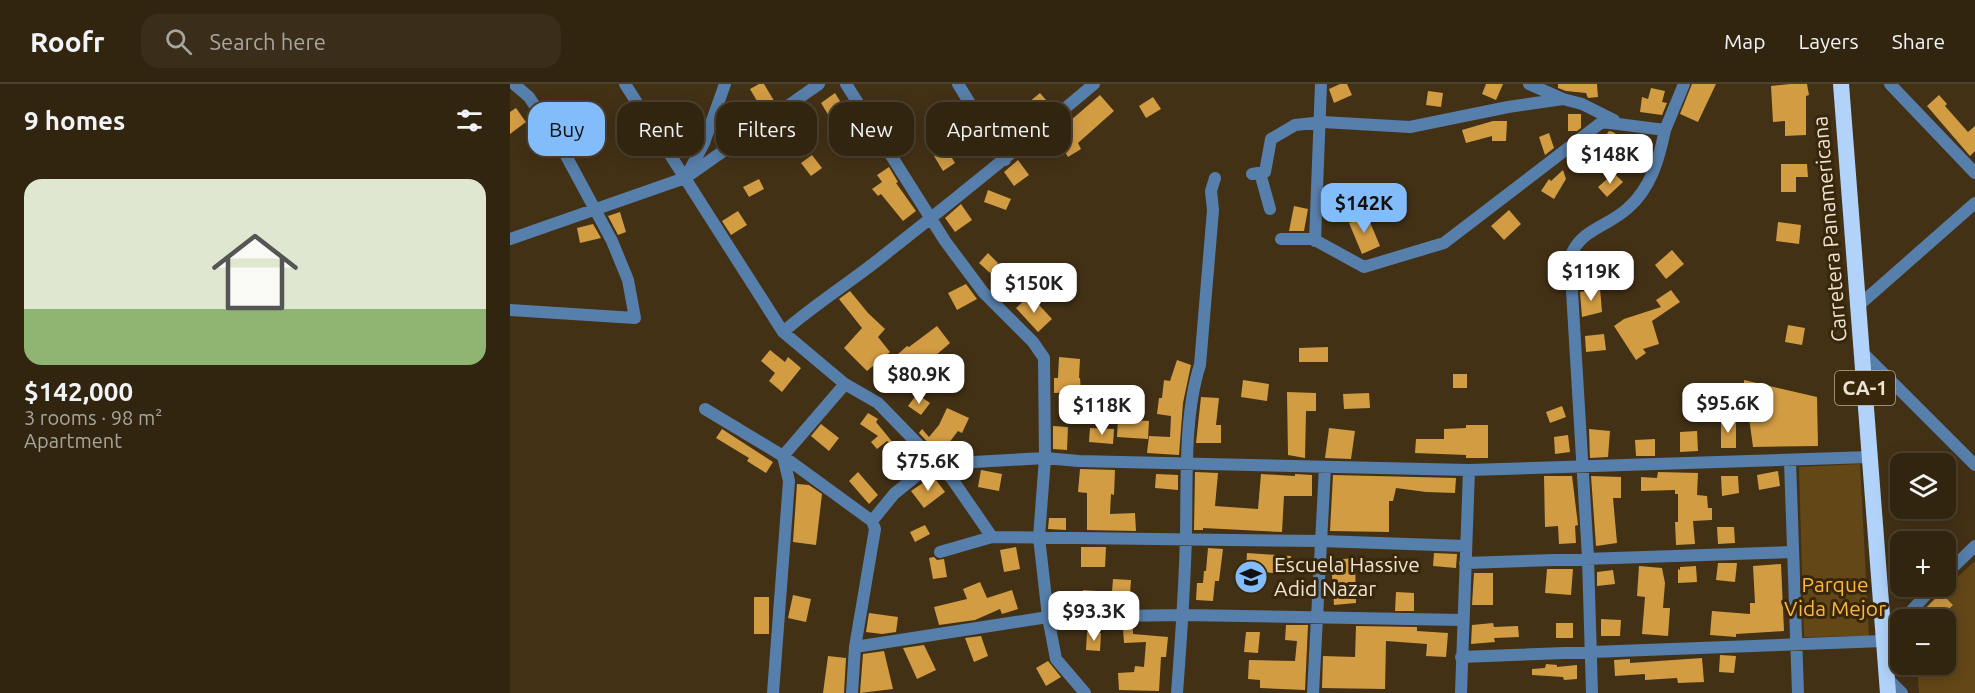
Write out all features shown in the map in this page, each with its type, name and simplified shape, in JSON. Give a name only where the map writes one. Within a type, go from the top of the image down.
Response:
[{"type":"highway","name":"Carretera Panamericana","points":[[1841,84],[1887,685]]},
{"type":"street","points":[[510,310],[635,318],[628,280],[612,241],[557,139],[529,98],[514,84]]},
{"type":"street","points":[[625,84],[783,332],[845,384],[878,403],[952,479],[992,537]]},
{"type":"street","points":[[685,178],[704,143],[725,84]]},
{"type":"street","points":[[510,239],[685,178],[819,84]]},
{"type":"street","points":[[846,84],[945,241],[983,292],[1033,342],[1044,358],[1045,458],[1039,537],[1048,617],[1056,658],[1084,693]]},
{"type":"street","points":[[958,84],[1005,160]]},
{"type":"street","points":[[783,332],[808,310],[845,286],[1005,160],[1094,84]]},
{"type":"street","points":[[1315,241],[1321,84]]},
{"type":"street","points":[[1528,84],[1563,99],[1582,104],[1622,125]]},
{"type":"street","points":[[1592,693],[1588,558],[1570,258],[1574,246],[1581,239],[1627,209],[1645,189],[1659,157],[1665,130],[1684,84]]},
{"type":"street","points":[[1890,84],[1975,173]]},
{"type":"street","points":[[1270,209],[1256,174],[1266,172],[1271,139],[1295,125],[1319,122],[1410,127],[1508,107],[1563,99]]},
{"type":"street","points":[[1281,239],[1315,241],[1364,267],[1444,243],[1602,122],[1665,130]]},
{"type":"street","points":[[1177,693],[1183,615],[1187,463],[1194,384],[1200,365],[1213,210],[1211,191],[1215,178]]},
{"type":"street","points":[[1858,306],[1975,203]]},
{"type":"street","points":[[1862,352],[1975,465]]},
{"type":"street","points":[[783,456],[845,384]]},
{"type":"street","points":[[705,409],[783,456],[872,521],[875,529],[855,648],[852,693]]},
{"type":"street","points":[[773,693],[789,481],[783,456]]},
{"type":"street","points":[[872,521],[894,494],[921,472],[938,464],[1045,458],[1079,461],[1469,470],[1870,457]]},
{"type":"street","points":[[1790,461],[1797,693]]},
{"type":"street","points":[[1313,693],[1325,467]]},
{"type":"street","points":[[1461,693],[1469,470]]},
{"type":"street","points":[[940,552],[992,537],[1321,541],[1466,546]]},
{"type":"street","points":[[1956,564],[1975,546]]},
{"type":"street","points":[[1465,563],[1793,552]]},
{"type":"street","points":[[1913,609],[1924,597]]},
{"type":"street","points":[[855,648],[1048,617],[1183,615],[1463,620]]},
{"type":"street","points":[[1461,657],[1796,646],[1883,641],[1890,634]]},
{"type":"street","points":[[1887,685],[1902,693]]},
{"type":"green space","name":"Parque Vida Mejor","points":[[1860,464],[1869,636],[1804,637],[1799,467]]},
{"type":"green space","points":[[1975,561],[1975,693],[1919,693],[1918,675],[1956,675],[1956,609],[1923,609],[1936,597],[1956,597],[1956,578]]},
{"type":"building","points":[[764,84],[775,102],[758,102],[750,89]]},
{"type":"building","points":[[1340,84],[1347,84],[1352,95],[1334,103],[1329,89]]},
{"type":"building","points":[[1486,84],[1503,84],[1496,100],[1482,94]]},
{"type":"building","points":[[1558,84],[1597,84],[1598,97],[1588,98],[1586,93],[1566,91],[1558,88]]},
{"type":"building","points":[[1692,84],[1716,84],[1698,122],[1680,114]]},
{"type":"building","points":[[1807,84],[1809,95],[1806,96],[1806,135],[1785,136],[1785,121],[1773,122],[1771,86]]},
{"type":"building","points":[[1651,88],[1665,91],[1662,102],[1667,103],[1662,115],[1640,112],[1642,97],[1648,99]]},
{"type":"building","points":[[1428,91],[1443,93],[1441,107],[1426,105]]},
{"type":"building","points":[[835,93],[841,102],[829,102],[829,116],[821,103]]},
{"type":"building","points":[[1040,93],[1048,102],[1029,102]]},
{"type":"building","points":[[1100,95],[1114,111],[1078,143],[1081,149],[1071,155],[1071,120]]},
{"type":"building","points":[[1939,95],[1947,104],[1945,106],[1968,132],[1975,126],[1975,151],[1970,156],[1927,106]]},
{"type":"building","points":[[1153,97],[1161,109],[1146,118],[1139,106]]},
{"type":"building","points":[[516,108],[526,122],[510,134],[510,112]]},
{"type":"building","points":[[1568,114],[1581,114],[1581,128],[1577,131],[1568,131]]},
{"type":"building","points":[[1493,121],[1507,121],[1506,141],[1492,141],[1492,136],[1466,143],[1462,130]]},
{"type":"building","points":[[1609,131],[1627,142],[1616,157],[1599,145]]},
{"type":"building","points":[[1549,133],[1554,148],[1545,155],[1539,137]]},
{"type":"building","points":[[813,156],[822,168],[811,176],[801,163]]},
{"type":"building","points":[[934,156],[951,156],[955,163],[943,171]]},
{"type":"building","points":[[1018,160],[1029,175],[1014,186],[1004,172]]},
{"type":"building","points":[[1781,164],[1807,164],[1808,177],[1796,177],[1796,192],[1781,192]]},
{"type":"building","points":[[889,167],[898,182],[896,183],[916,211],[903,221],[881,194],[878,196],[872,189],[882,182],[877,175]]},
{"type":"building","points":[[1563,170],[1566,179],[1554,199],[1541,191],[1549,179],[1551,181]]},
{"type":"building","points":[[1614,173],[1623,182],[1607,197],[1598,187]]},
{"type":"building","points":[[759,179],[764,189],[749,197],[743,187]]},
{"type":"building","points":[[988,190],[1011,199],[1006,210],[984,202]]},
{"type":"building","points":[[1385,194],[1386,208],[1373,209],[1372,195]]},
{"type":"building","points":[[961,204],[972,220],[955,232],[945,218]]},
{"type":"building","points":[[1294,206],[1308,209],[1304,231],[1289,231]]},
{"type":"building","points":[[1509,210],[1521,224],[1504,240],[1491,226]]},
{"type":"building","points":[[738,211],[747,225],[731,235],[722,221]]},
{"type":"building","points":[[620,212],[626,232],[618,235],[608,216]]},
{"type":"building","points":[[1367,215],[1380,246],[1362,254],[1349,223]]},
{"type":"building","points":[[1778,222],[1801,225],[1799,244],[1776,241]]},
{"type":"building","points":[[593,224],[601,238],[580,243],[577,228]]},
{"type":"building","points":[[1672,250],[1684,264],[1666,279],[1655,265]]},
{"type":"building","points":[[988,253],[998,263],[990,273],[979,263]]},
{"type":"building","points":[[966,284],[977,299],[957,310],[948,293]]},
{"type":"building","points":[[1600,288],[1602,312],[1582,317],[1580,292]]},
{"type":"building","points":[[1671,290],[1680,302],[1652,321],[1659,344],[1643,349],[1646,353],[1636,360],[1614,326],[1624,319],[1661,307],[1656,300]]},
{"type":"building","points":[[850,291],[885,329],[878,337],[890,352],[867,371],[844,348],[862,328],[839,299]]},
{"type":"building","points":[[1030,295],[1052,319],[1038,332],[1016,308]]},
{"type":"building","points":[[1788,325],[1805,328],[1802,345],[1785,342]]},
{"type":"building","points":[[937,326],[950,343],[905,382],[888,363],[907,346],[909,347]]},
{"type":"building","points":[[1604,334],[1606,350],[1586,352],[1585,336]]},
{"type":"building","points":[[1328,347],[1328,362],[1299,362],[1299,348]]},
{"type":"building","points":[[770,350],[785,362],[788,357],[801,368],[782,392],[769,381],[775,373],[761,361]]},
{"type":"building","points":[[1059,357],[1080,359],[1081,392],[1054,393],[1054,378],[1058,378]]},
{"type":"building","points":[[1177,360],[1191,365],[1183,403],[1179,455],[1147,453],[1149,436],[1170,437],[1171,416],[1157,414],[1164,380],[1170,381]]},
{"type":"building","points":[[1453,374],[1467,374],[1467,388],[1453,388]]},
{"type":"building","points":[[1243,380],[1269,384],[1267,401],[1241,397]]},
{"type":"building","points":[[1744,380],[1817,397],[1818,446],[1753,447],[1748,410],[1744,410]]},
{"type":"building","points":[[1287,392],[1316,393],[1316,411],[1306,411],[1305,458],[1288,455]]},
{"type":"building","points":[[1369,393],[1370,408],[1344,409],[1343,394]]},
{"type":"building","points":[[917,394],[930,403],[921,415],[908,406]]},
{"type":"building","points":[[1201,397],[1219,398],[1216,425],[1221,425],[1221,443],[1196,443]]},
{"type":"building","points":[[1562,406],[1566,417],[1550,423],[1546,412]]},
{"type":"building","points":[[947,408],[969,418],[962,433],[958,431],[942,452],[945,455],[941,456],[919,433],[922,429],[929,437],[939,425]]},
{"type":"building","points":[[868,413],[878,419],[876,422],[894,444],[893,446],[887,441],[877,449],[871,442],[878,436],[860,424]]},
{"type":"building","points":[[1118,419],[1149,421],[1148,439],[1117,437]]},
{"type":"building","points":[[1721,421],[1736,421],[1736,448],[1721,448]]},
{"type":"building","points":[[821,424],[839,438],[829,451],[811,436]]},
{"type":"building","points":[[1466,425],[1488,425],[1488,458],[1415,453],[1416,439],[1444,439],[1444,429],[1466,428]]},
{"type":"building","points":[[1053,426],[1068,427],[1067,450],[1053,449]]},
{"type":"building","points":[[1090,428],[1114,429],[1113,444],[1089,442]]},
{"type":"building","points":[[1329,428],[1355,431],[1351,459],[1325,458]]},
{"type":"building","points":[[722,429],[773,462],[766,473],[747,461],[749,458],[716,438]]},
{"type":"building","points":[[1589,429],[1610,431],[1608,457],[1590,458]]},
{"type":"building","points":[[1697,431],[1698,451],[1680,452],[1680,432]]},
{"type":"building","points":[[1568,435],[1570,452],[1555,454],[1554,437]]},
{"type":"building","points":[[1655,439],[1655,456],[1636,456],[1635,440]]},
{"type":"building","points":[[908,446],[923,462],[910,470],[897,460]]},
{"type":"building","points":[[1080,469],[1115,470],[1114,495],[1111,494],[1110,514],[1135,513],[1136,531],[1087,530],[1087,493],[1078,492]]},
{"type":"building","points":[[981,470],[1002,474],[999,491],[978,487]]},
{"type":"building","points":[[1778,471],[1780,486],[1759,490],[1757,475]]},
{"type":"building","points":[[858,472],[878,495],[869,504],[849,481]]},
{"type":"building","points":[[1195,472],[1218,473],[1215,506],[1258,509],[1261,474],[1312,475],[1312,496],[1284,496],[1282,532],[1203,528],[1203,530],[1194,530]]},
{"type":"building","points":[[1658,472],[1698,473],[1697,495],[1707,496],[1708,508],[1712,508],[1712,520],[1693,521],[1695,544],[1676,545],[1675,522],[1678,522],[1678,494],[1675,494],[1675,490],[1641,491],[1641,477],[1657,478]]},
{"type":"building","points":[[1156,474],[1178,475],[1178,490],[1155,488]]},
{"type":"building","points":[[1333,475],[1456,478],[1455,493],[1396,488],[1393,501],[1389,501],[1389,532],[1330,531]]},
{"type":"building","points":[[933,476],[945,492],[924,508],[911,491]]},
{"type":"building","points":[[1544,476],[1572,476],[1578,525],[1575,526],[1576,543],[1559,544],[1558,526],[1545,527]]},
{"type":"building","points":[[1591,476],[1621,477],[1621,498],[1613,498],[1617,543],[1596,546]]},
{"type":"building","points":[[1721,476],[1738,476],[1739,493],[1722,496]]},
{"type":"building","points":[[797,484],[809,485],[822,494],[816,545],[793,542]]},
{"type":"building","points":[[1049,518],[1066,518],[1066,530],[1048,529]]},
{"type":"building","points":[[925,525],[930,534],[915,542],[910,532]]},
{"type":"building","points":[[1717,527],[1734,527],[1735,543],[1718,544]]},
{"type":"building","points":[[1016,547],[1020,569],[1004,572],[1000,550]]},
{"type":"building","points":[[1081,547],[1106,547],[1105,567],[1081,567]]},
{"type":"building","points":[[1208,548],[1223,549],[1219,581],[1215,581],[1213,601],[1196,600],[1197,583],[1203,583],[1204,571],[1206,571]]},
{"type":"building","points":[[1247,553],[1291,556],[1289,574],[1246,571]]},
{"type":"building","points":[[1434,553],[1457,554],[1456,568],[1433,566]]},
{"type":"building","points":[[934,557],[937,560],[944,559],[947,577],[933,579],[929,558]]},
{"type":"building","points":[[1355,558],[1356,603],[1334,605],[1331,560]]},
{"type":"building","points":[[1718,563],[1737,563],[1735,582],[1716,580]]},
{"type":"building","points":[[1781,564],[1784,631],[1736,634],[1736,637],[1710,635],[1712,611],[1750,614],[1750,603],[1755,603],[1753,566]]},
{"type":"building","points":[[1639,566],[1662,568],[1665,583],[1663,608],[1670,608],[1668,636],[1642,634],[1645,597],[1637,596]]},
{"type":"building","points":[[1696,566],[1697,582],[1678,583],[1680,567]]},
{"type":"building","points":[[1547,569],[1573,569],[1571,595],[1545,593]]},
{"type":"building","points":[[1613,570],[1615,584],[1597,586],[1597,572]]},
{"type":"building","points":[[1474,573],[1493,573],[1493,605],[1472,605]]},
{"type":"building","points":[[1113,579],[1131,580],[1129,608],[1111,608],[1111,606],[1082,603],[1083,590],[1112,592]]},
{"type":"building","points":[[980,582],[987,598],[1012,590],[1018,609],[1002,614],[1000,609],[975,620],[939,625],[934,607],[967,599],[963,589]]},
{"type":"building","points":[[1396,592],[1414,593],[1414,611],[1395,611]]},
{"type":"building","points":[[793,595],[811,599],[806,622],[788,618]]},
{"type":"building","points":[[754,597],[769,597],[769,634],[754,634]]},
{"type":"building","points":[[1937,597],[1945,597],[1953,605],[1949,609],[1925,609]]},
{"type":"building","points":[[869,613],[898,617],[896,632],[882,634],[866,632]]},
{"type":"building","points":[[1601,619],[1621,620],[1620,636],[1601,636]]},
{"type":"building","points":[[1493,623],[1494,627],[1518,626],[1519,637],[1494,638],[1495,642],[1471,644],[1472,625]]},
{"type":"building","points":[[1556,623],[1573,623],[1573,638],[1556,638]]},
{"type":"building","points":[[1286,625],[1308,625],[1305,690],[1260,688],[1260,680],[1248,679],[1249,660],[1295,661],[1297,641],[1285,640]]},
{"type":"building","points":[[1356,626],[1417,627],[1417,631],[1448,633],[1446,657],[1426,656],[1427,644],[1386,641],[1385,689],[1322,688],[1323,656],[1355,657]]},
{"type":"building","points":[[1133,627],[1133,634],[1168,637],[1166,657],[1161,657],[1159,691],[1119,690],[1118,673],[1134,672],[1135,666],[1144,667],[1146,642],[1124,643],[1123,628]]},
{"type":"building","points":[[1087,632],[1101,633],[1100,651],[1086,650]]},
{"type":"building","points":[[1246,632],[1260,632],[1258,653],[1244,652]]},
{"type":"building","points":[[981,636],[988,656],[974,662],[965,638]]},
{"type":"building","points":[[924,645],[936,670],[917,679],[903,648]]},
{"type":"building","points":[[884,651],[893,689],[860,693],[863,654]]},
{"type":"building","points":[[1720,655],[1736,656],[1734,673],[1719,672]]},
{"type":"building","points":[[828,656],[846,658],[844,693],[823,693]]},
{"type":"building","points":[[1702,658],[1704,682],[1678,683],[1677,678],[1645,680],[1645,674],[1615,676],[1614,660],[1630,659],[1630,663]]},
{"type":"building","points":[[1048,661],[1061,677],[1046,686],[1036,668]]},
{"type":"building","points":[[1546,664],[1557,665],[1557,667],[1577,665],[1577,679],[1564,680],[1563,677],[1532,675],[1532,669],[1545,668]]},
{"type":"place","name":"Escuela Hassive Adid Nazar","points":[[1251,577]]}]
